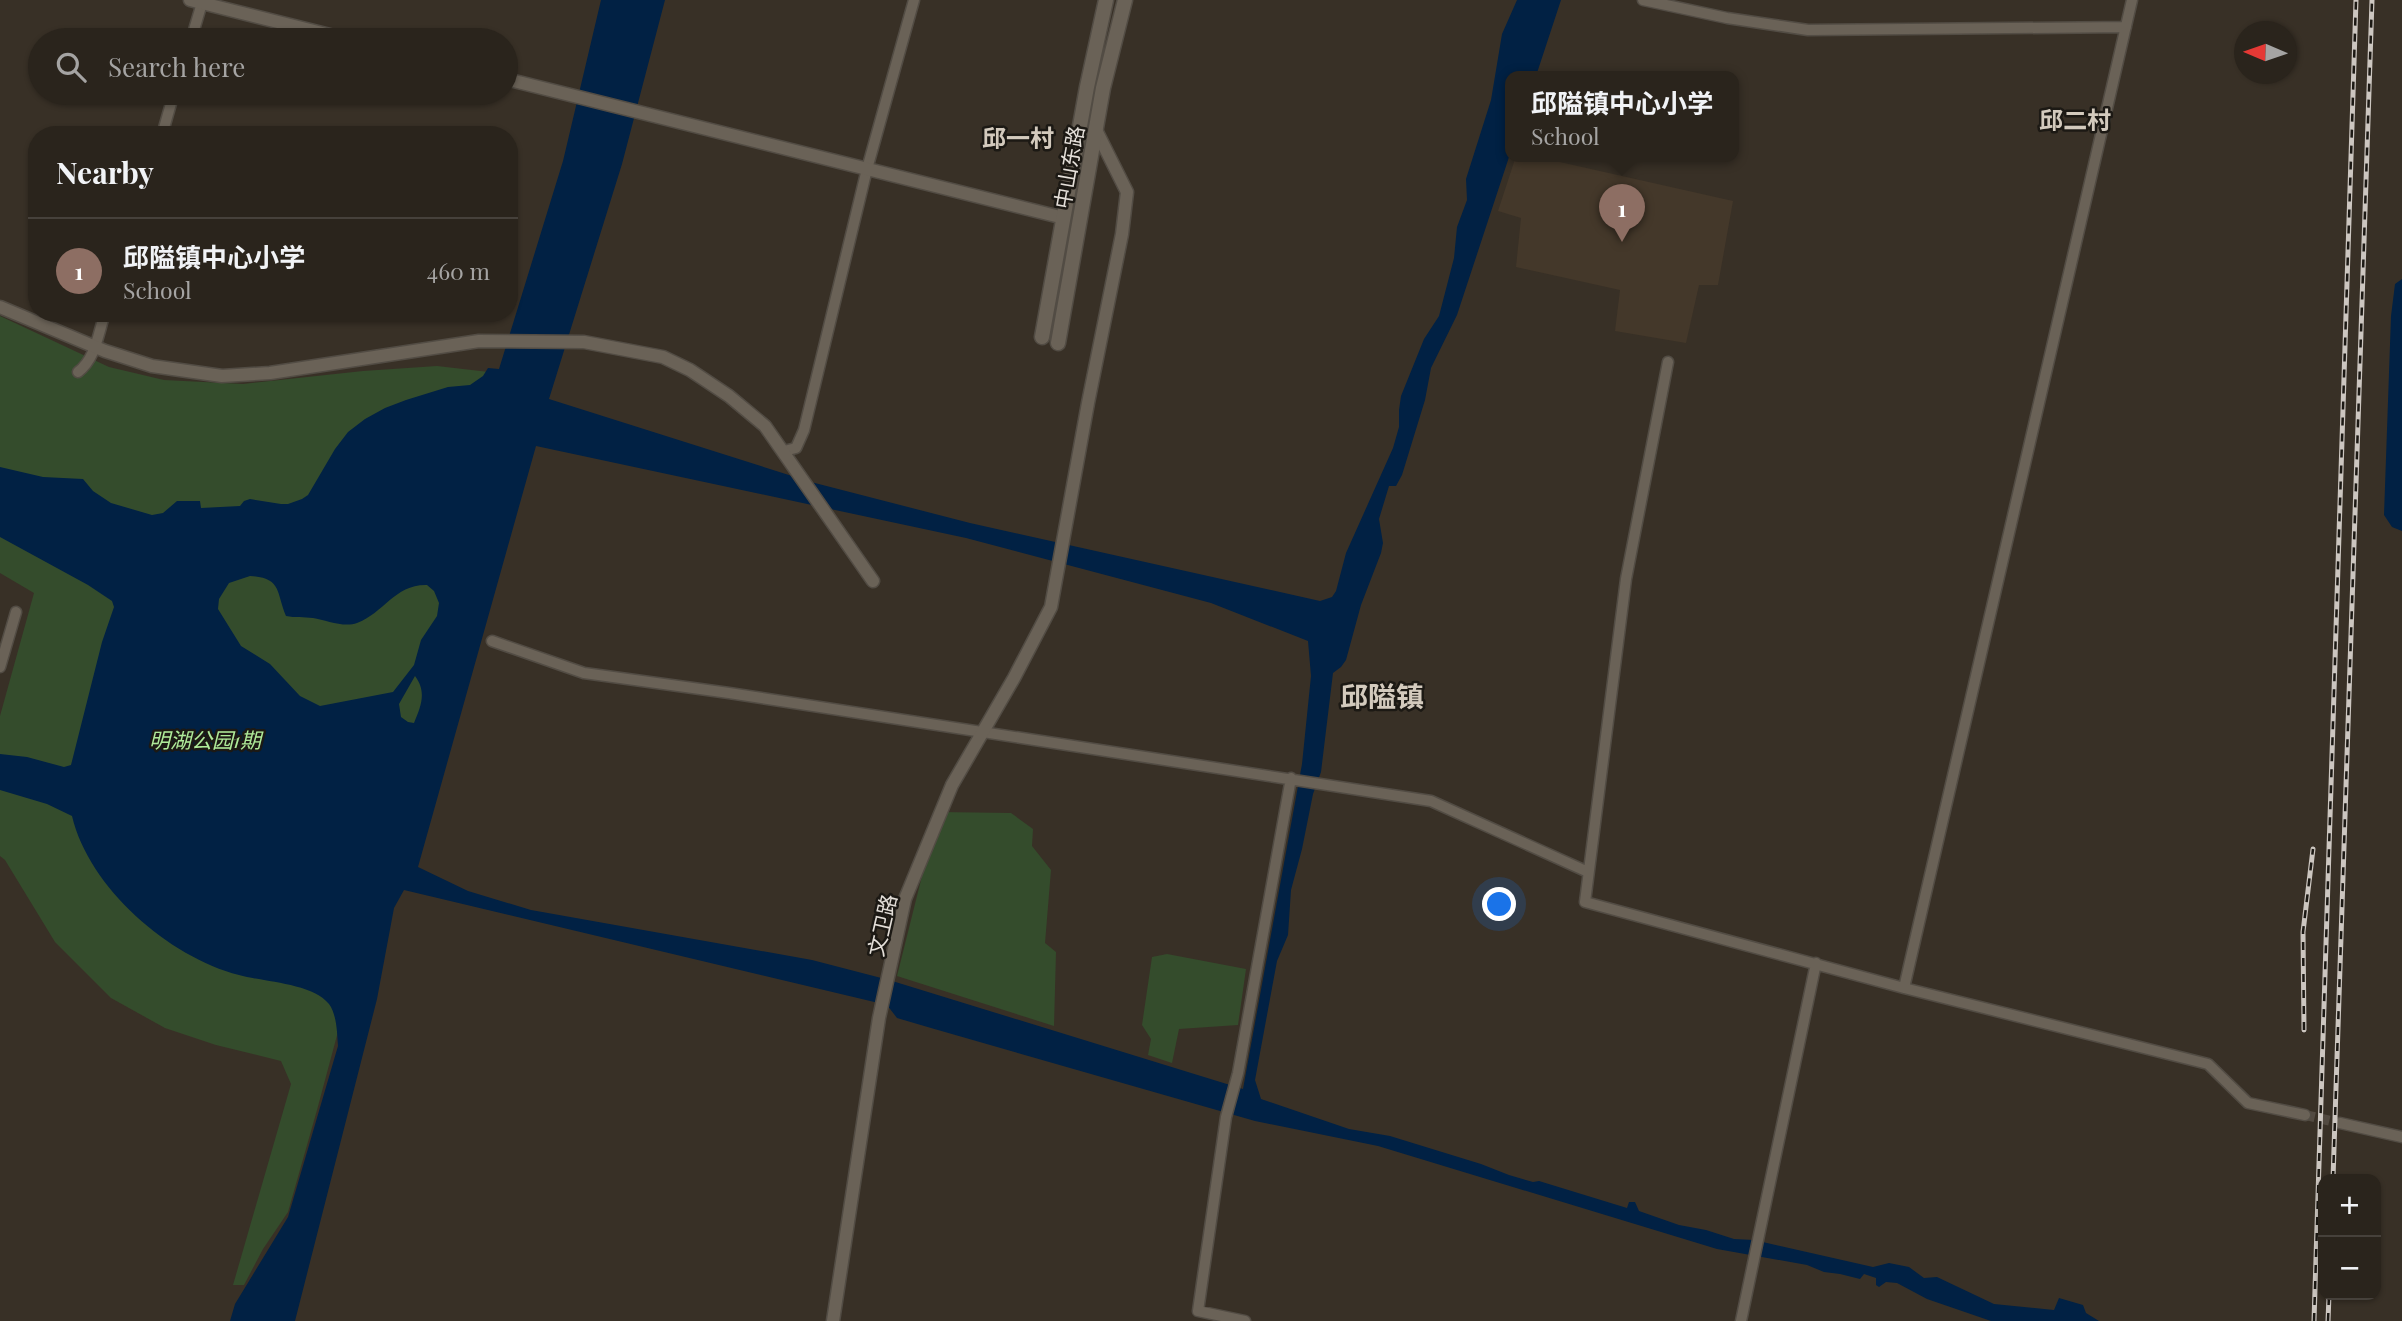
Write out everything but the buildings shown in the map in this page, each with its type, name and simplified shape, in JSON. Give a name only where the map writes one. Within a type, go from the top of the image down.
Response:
[{"type":"main road","name":"中山东路","points":[[1042,337],[1087,87],[1106,0]]},
{"type":"main road","name":"中山东路","points":[[1058,343],[1103,89],[1125,0]]},
{"type":"street","points":[[784,451],[796,448],[804,430],[867,169],[914,0]]},
{"type":"street","points":[[1643,0],[1727,18],[1808,30],[2126,27]]},
{"type":"street","points":[[1904,988],[2132,0]]},
{"type":"street","points":[[193,28],[198,1],[303,28]]},
{"type":"street","points":[[518,82],[1064,218]]},
{"type":"street","points":[[165,126],[171,105]]},
{"type":"street","name":"文卫路","points":[[833,1321],[879,1018],[905,899],[952,785],[1014,678],[1051,607],[1122,234],[1127,192],[1096,130]]},
{"type":"street","points":[[0,307],[28,319]]},
{"type":"street","points":[[34,322],[94,348],[152,366],[228,376],[270,373],[479,341],[584,342],[663,358],[690,370],[729,396],[765,426],[873,581]]},
{"type":"street","points":[[78,372],[89,363],[102,322]]},
{"type":"street","points":[[1668,362],[1626,579],[1585,902],[1904,988],[2208,1064],[2248,1103],[2305,1115]]},
{"type":"street","points":[[0,667],[16,612]]},
{"type":"street","points":[[492,641],[584,673],[1431,801],[1588,872]]},
{"type":"street","points":[[1245,1321],[1198,1311],[1226,1117],[1238,1073],[1292,778]]},
{"type":"street","points":[[1741,1321],[1816,963]]},
{"type":"street","points":[[2340,1124],[2402,1137]]},
{"type":"shaded area","points":[[1514,162],[1560,162],[1733,201],[1718,285],[1699,285],[1686,343],[1615,331],[1620,290],[1516,267],[1521,218],[1498,211]]},
{"type":"green space","name":"明湖公园1期","points":[[0,316],[109,367],[164,380],[243,384],[437,366],[489,372],[426,703],[317,1110],[288,1212],[263,1249],[244,1285],[233,1285],[291,1084],[281,1061],[216,1045],[165,1028],[111,998],[55,942],[0,856],[0,716],[34,593],[0,573]]},
{"type":"green space","points":[[938,812],[1011,813],[1033,829],[1032,846],[1051,870],[1045,943],[1056,952],[1054,1026],[897,976]]},
{"type":"green space","points":[[1167,954],[1246,969],[1238,1025],[1179,1029],[1172,1063],[1148,1055],[1151,1039],[1142,1025],[1152,957]]},
{"type":"water","points":[[601,0],[665,0],[622,164],[549,399],[811,482],[970,523],[1320,601],[1332,597],[1336,591],[1346,553],[1393,448],[1399,427],[1401,396],[1424,339],[1439,316],[1454,258],[1457,227],[1467,200],[1466,179],[1491,100],[1502,34],[1517,0],[1561,0],[1538,71],[1505,71],[1505,162],[1507,162],[1457,315],[1431,368],[1425,400],[1402,475],[1396,486],[1389,486],[1379,519],[1383,543],[1381,553],[1361,605],[1346,660],[1333,673],[1321,772],[1313,794],[1291,890],[1288,935],[1277,961],[1255,1080],[1261,1099],[1349,1129],[1390,1136],[1509,1175],[1533,1182],[1539,1181],[1627,1208],[1629,1202],[1635,1202],[1639,1211],[1679,1225],[1873,1267],[1889,1263],[1909,1267],[1924,1278],[1937,1277],[1994,1304],[2054,1310],[2059,1298],[2083,1305],[2086,1313],[2099,1321],[1991,1321],[1927,1299],[1897,1283],[1886,1282],[1879,1287],[1876,1285],[1876,1278],[1864,1274],[1860,1279],[1824,1272],[1807,1265],[1717,1249],[1378,1146],[1255,1121],[931,1028],[897,1018],[887,1005],[404,890],[394,908],[377,999],[295,1321],[230,1321],[235,1304],[288,1217],[338,1046],[335,1019],[329,1004],[311,992],[212,966],[160,936],[136,916],[95,869],[81,843],[72,816],[47,804],[0,790],[0,754],[27,757],[64,767],[71,765],[102,642],[114,607],[112,601],[88,585],[0,537],[0,467],[43,477],[83,479],[93,491],[111,503],[152,515],[163,513],[177,501],[200,501],[201,508],[240,506],[250,499],[288,504],[308,495],[335,449],[348,432],[365,419],[406,400],[448,387],[470,385],[483,376],[488,368],[499,369],[513,322],[518,322],[518,307],[563,161]],"holes":[[[536,446],[966,538],[1211,603],[1308,641],[1311,676],[1302,764],[1243,1089],[889,980],[812,960],[531,910],[468,891],[418,867]],[[250,576],[273,583],[286,616],[341,624],[357,623],[406,589],[427,585],[434,591],[439,603],[437,616],[421,640],[414,665],[393,692],[320,706],[300,696],[270,664],[241,646],[218,609],[219,599],[229,583]],[[415,676],[422,693],[421,705],[414,723],[401,717],[399,704]]]},
{"type":"water","points":[[2402,279],[2402,531],[2392,527],[2384,515],[2391,316],[2395,284]]},
{"type":"tunnel","points":[[2305,1115],[2340,1123]]},
{"type":"railway","points":[[2314,1321],[2356,0]]},
{"type":"railway","points":[[2333,1174],[2372,0]]},
{"type":"railway","points":[[2304,1030],[2303,932],[2313,849]]},
{"type":"railway","points":[[2328,1321],[2329,1300]]},
{"type":"place","name":"邱隘镇中心小学","points":[[1622,242]]},
{"type":"district","name":"邱二村","points":[[2075,119]]},
{"type":"district","name":"邱一村","points":[[1018,137]]},
{"type":"district","name":"邱隘镇","points":[[1382,695]]}]
